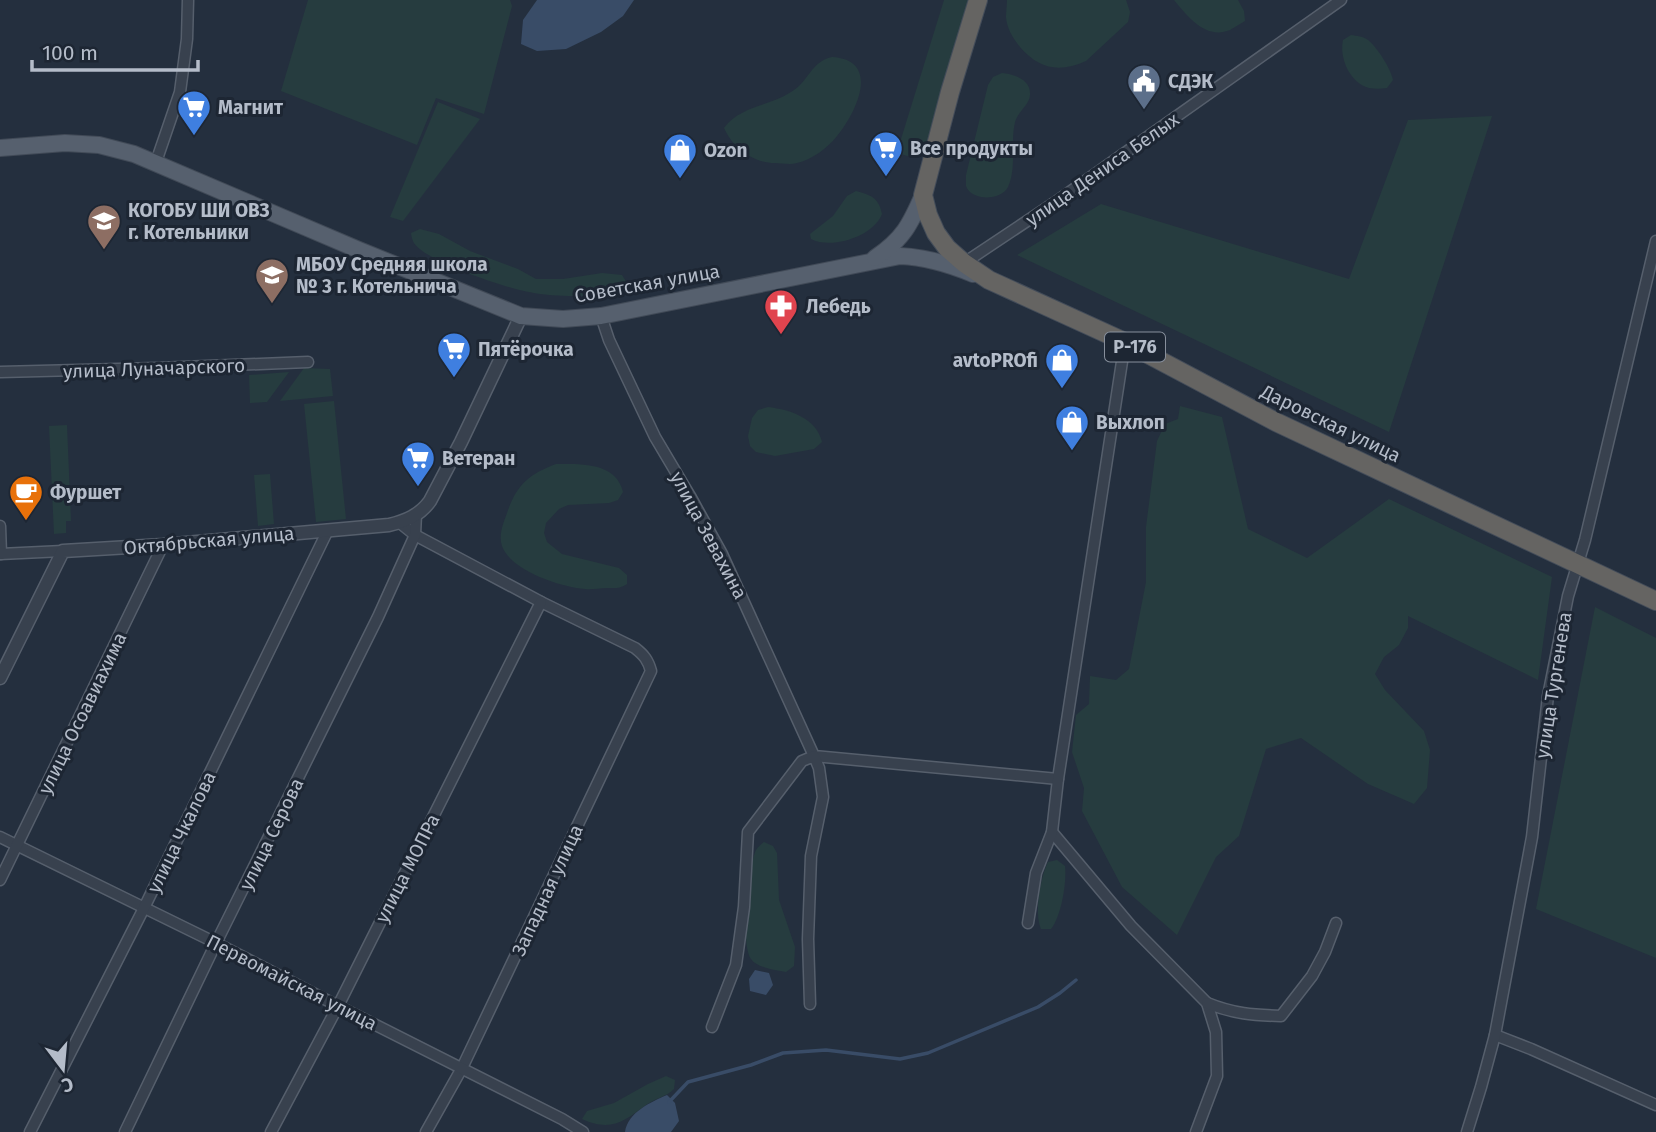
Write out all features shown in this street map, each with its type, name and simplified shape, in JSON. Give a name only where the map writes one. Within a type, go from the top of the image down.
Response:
[{"type":"highway","points":[[923,195],[978,0]]},
{"type":"highway","name":"Даровская улица","points":[[923,195],[936,233],[947,248],[964,264],[989,280],[1125,342],[1276,422],[1656,601]]},
{"type":"main road","name":"Советская улица","points":[[0,148],[65,143],[99,145],[134,154],[522,316],[563,319],[601,316],[870,261],[900,256],[919,257]]},
{"type":"main road","name":"Советская улица","points":[[870,261],[892,247],[905,232],[923,195]]},
{"type":"main road","name":"Даровская улица","points":[[919,257],[943,262],[989,280]]},
{"type":"street","points":[[156,162],[180,92],[187,39],[188,0]]},
{"type":"street","name":"улица Дениса Белых","points":[[964,264],[1341,0]]},
{"type":"street","name":"улица Тургенева","points":[[1466,1132],[1494,1035],[1532,837],[1548,696],[1568,596],[1579,564],[1656,241]]},
{"type":"street","points":[[415,535],[416,514],[430,501],[522,316]]},
{"type":"street","name":"улица Зевахина","points":[[601,316],[609,340],[655,437],[722,554],[820,768],[823,797],[811,856],[808,939],[810,1004]]},
{"type":"street","points":[[1028,923],[1036,873],[1052,832],[1125,342]]},
{"type":"street","name":"улица Луначарского","points":[[0,372],[308,362]]},
{"type":"street","name":"Октябрьская улица","points":[[1,554],[163,545],[389,525],[400,523],[416,514]]},
{"type":"street","points":[[400,523],[415,535],[541,602]]},
{"type":"street","points":[[0,526],[1,554]]},
{"type":"street","name":"улица Чкалова","points":[[30,1132],[144,908],[328,530]]},
{"type":"street","name":"улица Серова","points":[[125,1132],[372,630],[415,535]]},
{"type":"street","name":"улица Осоавиахима","points":[[0,880],[163,545]]},
{"type":"street","points":[[0,678],[63,551]]},
{"type":"street","name":"Западная улица","points":[[426,1132],[462,1068],[651,671],[644,654],[635,648],[541,602]]},
{"type":"street","name":"улица МОПРа","points":[[271,1132],[338,1006],[541,602]]},
{"type":"street","points":[[712,1027],[736,965],[744,907],[748,832],[802,761],[814,756],[1058,779]]},
{"type":"street","points":[[1052,832],[1131,926],[1207,1003],[1223,1010],[1241,1014],[1281,1016],[1312,976],[1336,923]]},
{"type":"street","name":"Первомайская улица","points":[[0,836],[216,943],[583,1132]]},
{"type":"street","points":[[1196,1132],[1217,1076],[1216,1032],[1207,1003]]},
{"type":"street","points":[[1494,1035],[1656,1105]]},
{"type":"green space","points":[[308,0],[510,0],[512,6],[484,114],[436,98],[417,145],[281,91]]},
{"type":"green space","points":[[944,0],[971,0],[928,142],[916,156],[907,156],[897,152]]},
{"type":"green space","points":[[1007,0],[1126,0],[1130,12],[1128,22],[1086,61],[1058,68],[1035,60],[1017,44],[1006,17]]},
{"type":"green space","points":[[1174,0],[1238,0],[1244,11],[1245,21],[1230,30],[1213,32],[1198,25]]},
{"type":"green space","points":[[1351,35],[1366,39],[1379,53],[1393,80],[1387,88],[1369,88],[1351,75],[1344,62],[1342,47],[1343,40]]},
{"type":"green space","points":[[832,57],[847,60],[857,67],[861,77],[860,89],[857,102],[844,126],[824,149],[808,159],[789,164],[759,160],[738,148],[724,128],[731,121],[738,115],[791,92],[819,63]]},
{"type":"green space","points":[[1002,73],[1024,81],[1029,88],[1030,97],[1015,122],[1012,171],[1008,187],[999,195],[980,197],[969,191],[966,175],[988,85],[993,77]]},
{"type":"green space","points":[[438,102],[480,119],[403,221],[390,217]]},
{"type":"green space","points":[[1492,116],[1389,432],[1017,255],[1101,204],[1349,279],[1408,120]]},
{"type":"green space","points":[[856,191],[876,201],[882,214],[878,222],[862,234],[841,242],[811,239],[810,234],[833,216],[847,196]]},
{"type":"green space","points":[[420,229],[439,234],[470,251],[518,269],[536,279],[563,279],[602,273],[622,275],[627,283],[626,287],[606,294],[568,296],[507,287],[451,266],[422,250],[414,242],[411,233]]},
{"type":"green space","points":[[304,368],[330,369],[333,396],[280,401]]},
{"type":"green space","points":[[289,372],[267,402],[250,403],[249,375]]},
{"type":"green space","points":[[334,401],[346,519],[316,522],[304,404]]},
{"type":"green space","points":[[1180,406],[1222,417],[1248,529],[1307,558],[1389,499],[1552,577],[1538,680],[1408,616],[1408,628],[1399,645],[1384,657],[1375,674],[1385,690],[1424,731],[1430,750],[1427,788],[1414,804],[1368,784],[1301,738],[1266,749],[1239,836],[1216,857],[1177,935],[1122,887],[1082,811],[1084,788],[1072,752],[1076,715],[1089,704],[1090,676],[1116,680],[1129,669],[1146,582],[1146,527],[1157,441],[1165,424],[1178,419]]},
{"type":"green space","points":[[768,407],[785,410],[808,421],[822,442],[814,449],[775,456],[756,452],[750,446],[748,436],[752,418],[758,410]]},
{"type":"green space","points":[[67,425],[71,521],[66,521],[66,533],[54,534],[49,426]]},
{"type":"green space","points":[[556,464],[596,467],[613,475],[619,482],[623,492],[618,500],[568,505],[559,509],[546,523],[544,533],[547,542],[562,554],[619,568],[627,575],[627,584],[622,587],[590,589],[563,585],[538,576],[515,563],[502,546],[503,524],[516,493],[532,476]]},
{"type":"green space","points":[[270,474],[274,524],[258,526],[254,475]]},
{"type":"green space","points":[[1595,607],[1656,638],[1656,958],[1536,909]]},
{"type":"green space","points":[[764,842],[773,846],[777,853],[779,900],[795,947],[794,966],[786,972],[758,965],[751,959],[748,951],[746,905],[750,872],[756,850]]},
{"type":"green space","points":[[1057,860],[1065,866],[1062,899],[1055,924],[1051,929],[1041,929],[1038,914],[1040,886],[1048,862]]},
{"type":"green space","points":[[666,1076],[675,1080],[674,1089],[623,1120],[601,1125],[582,1119],[587,1111],[614,1103]]},
{"type":"water","points":[[537,0],[634,0],[623,16],[601,32],[566,49],[537,51],[521,44],[523,20]]},
{"type":"water","points":[[755,970],[769,973],[773,985],[766,995],[750,991],[749,979]]},
{"type":"water","points":[[667,1095],[675,1103],[679,1121],[671,1132],[625,1132],[635,1113]]},
{"type":"waterway","points":[[669,1102],[688,1082],[751,1065],[783,1053],[826,1050],[900,1059],[928,1053],[1038,1007],[1076,980]]},
{"type":"place","name":"СДЭК","points":[[1144,111]]},
{"type":"place","name":"Магнит","points":[[194,137]]},
{"type":"place","name":"Все продукты","points":[[886,178]]},
{"type":"place","name":"Ozon","points":[[680,180]]},
{"type":"place","name":"КОГОБУ ШИ ОВЗ г. Котельники","points":[[104,251]]},
{"type":"place","name":"МБОУ Средняя школа № 3 г. Котельнича","points":[[272,305]]},
{"type":"place","name":"Лебедь","points":[[781,336]]},
{"type":"place","name":"Пятёрочка","points":[[454,379]]},
{"type":"place","name":"avtoPROfi","points":[[1062,390]]},
{"type":"place","name":"Выхлоп","points":[[1072,452]]},
{"type":"place","name":"Ветеран","points":[[418,488]]},
{"type":"place","name":"Фуршет","points":[[26,522]]}]
